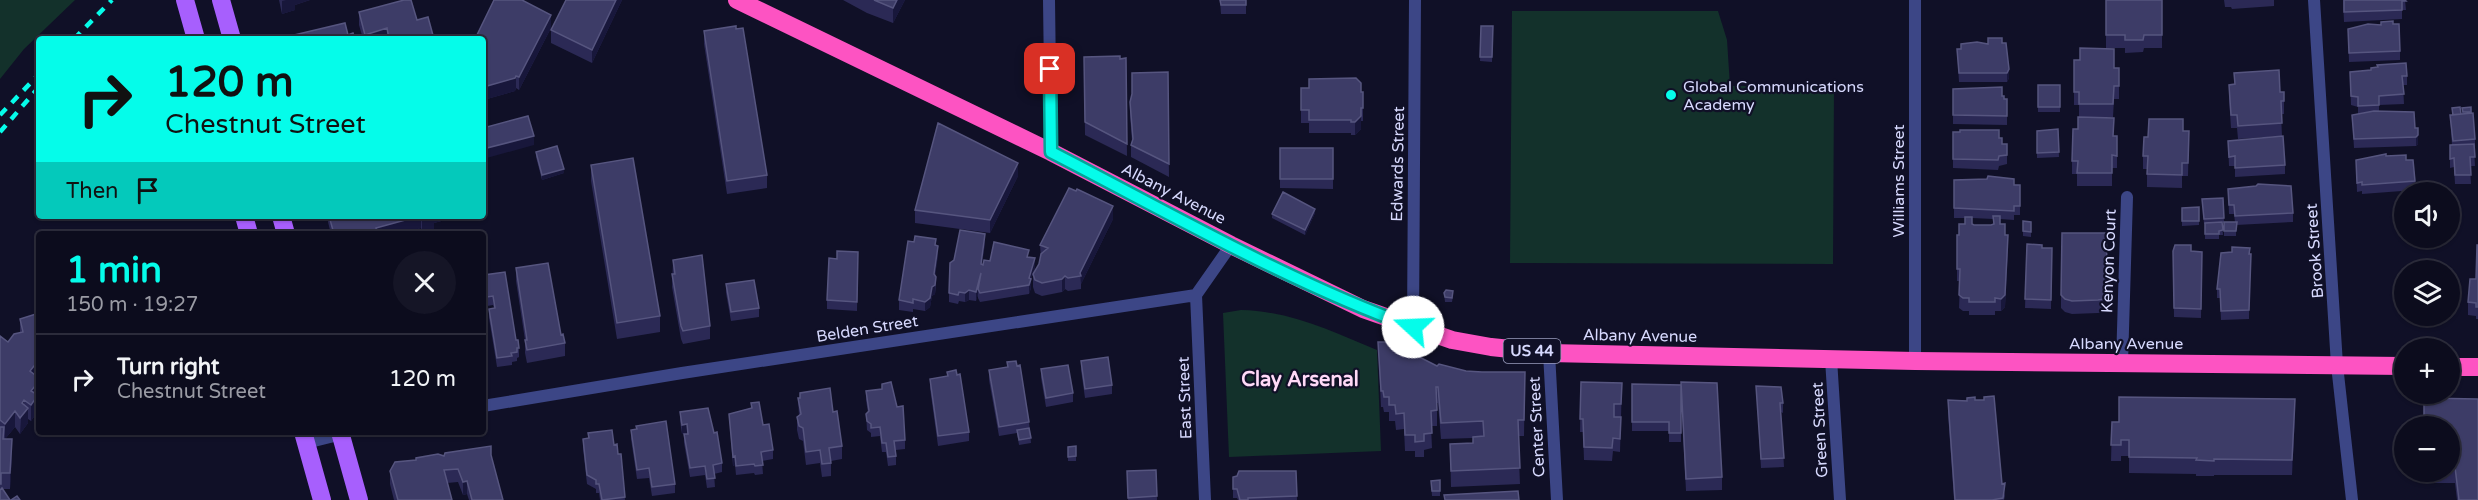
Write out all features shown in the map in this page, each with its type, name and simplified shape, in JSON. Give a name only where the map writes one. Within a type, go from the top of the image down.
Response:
[{"type":"highway","name":"Albany Avenue","points":[[737,0],[1051,152],[1231,245],[1363,309],[1452,340],[1549,353],[1915,361],[2394,366]]},
{"type":"highway","points":[[2460,367],[2478,367]]},
{"type":"main road","points":[[185,0],[195,36]]},
{"type":"main road","points":[[221,0],[231,36]]},
{"type":"main road","points":[[343,435],[359,500]]},
{"type":"main road","points":[[305,438],[322,500]]},
{"type":"street","points":[[1049,0],[1051,152]]},
{"type":"street","name":"Edwards Street","points":[[1413,327],[1415,0]]},
{"type":"street","name":"Williams Street","points":[[1915,0],[1915,361]]},
{"type":"street","name":"Brook Street","points":[[2314,0],[2337,365],[2352,500]]},
{"type":"street","name":"Kenyon Court","points":[[2122,363],[2127,197]]},
{"type":"street","points":[[1196,295],[1231,245]]},
{"type":"street","name":"Belden Street","points":[[486,406],[682,373],[1196,295]]},
{"type":"street","name":"East Street","points":[[1196,295],[1205,500]]},
{"type":"street","name":"Center Street","points":[[1549,353],[1557,500]]},
{"type":"street","name":"Green Street","points":[[1831,359],[1840,500]]},
{"type":"street","points":[[305,438],[328,435]]},
{"type":"green space","points":[[0,0],[75,0],[36,36],[0,79]]},
{"type":"green space","points":[[1512,11],[1718,11],[1727,40],[1730,86],[1834,86],[1833,264],[1510,263]]},
{"type":"green space","points":[[1241,310],[1294,318],[1377,350],[1381,451],[1229,457],[1223,313]]},
{"type":"building","points":[[411,0],[417,20],[428,17],[433,36],[388,36],[387,28],[365,35],[359,12]]},
{"type":"building","points":[[494,0],[522,0],[551,15],[519,77],[487,86],[486,36],[476,36]]},
{"type":"building","points":[[566,0],[616,0],[592,50],[551,30]]},
{"type":"building","points":[[874,0],[897,0],[893,8]]},
{"type":"building","points":[[1220,0],[1246,0],[1246,5],[1221,5]]},
{"type":"building","points":[[2106,0],[2162,0],[2162,35],[2144,35],[2143,40],[2125,40],[2125,35],[2106,35]]},
{"type":"building","points":[[2344,0],[2406,1],[2402,1],[2402,10],[2344,12]]},
{"type":"building","points":[[2393,21],[2393,24],[2399,24],[2400,51],[2349,53],[2348,29],[2368,24],[2381,25],[2381,22]]},
{"type":"building","points":[[345,23],[348,35],[353,33],[354,36],[290,36]]},
{"type":"building","points":[[736,26],[736,29],[743,28],[767,175],[727,181],[704,31]]},
{"type":"building","points":[[1481,26],[1493,26],[1492,57],[1480,57]]},
{"type":"building","points":[[1988,38],[2002,38],[2002,43],[2006,43],[2009,69],[2007,73],[1959,73],[1957,49],[1961,49],[1961,44],[1977,42],[1988,44]]},
{"type":"building","points":[[2080,48],[2114,49],[2114,68],[2119,68],[2119,86],[2114,86],[2113,104],[2079,104],[2079,92],[2074,92],[2074,60],[2080,60]]},
{"type":"building","points":[[1120,56],[1120,59],[1126,58],[1127,144],[1085,122],[1084,57]]},
{"type":"building","points":[[2406,63],[2407,76],[2402,76],[2404,94],[2379,96],[2379,105],[2358,106],[2358,97],[2351,96],[2350,72],[2371,70],[2371,68],[2378,67],[2377,65]]},
{"type":"building","points":[[2279,70],[2280,92],[2284,92],[2284,101],[2281,101],[2282,123],[2238,126],[2237,115],[2231,115],[2229,85],[2235,84],[2234,73]]},
{"type":"building","points":[[1168,72],[1169,164],[1131,145],[1133,139],[1130,102],[1132,73]]},
{"type":"building","points":[[1356,78],[1361,83],[1363,108],[1361,108],[1361,116],[1355,122],[1351,120],[1309,120],[1309,110],[1301,110],[1301,88],[1309,88],[1309,79]]},
{"type":"building","points":[[2038,85],[2060,85],[2060,107],[2038,107]]},
{"type":"building","points":[[2002,87],[2002,96],[2007,99],[2007,116],[1953,115],[1953,89]]},
{"type":"building","points":[[2460,107],[2461,114],[2453,115],[2452,108]]},
{"type":"building","points":[[2471,107],[2471,112],[2463,112],[2462,108]]},
{"type":"building","points":[[2374,111],[2414,112],[2418,135],[2416,137],[2354,139],[2352,115]]},
{"type":"building","points":[[2473,113],[2475,139],[2453,141],[2450,115]]},
{"type":"building","points":[[528,116],[534,136],[486,148],[486,127]]},
{"type":"building","points":[[2078,117],[2114,118],[2113,136],[2117,136],[2117,156],[2112,155],[2112,173],[2077,173],[2078,161],[2072,161],[2073,129],[2078,129]]},
{"type":"building","points":[[2149,119],[2183,119],[2183,131],[2189,131],[2188,163],[2182,163],[2182,175],[2147,174],[2148,156],[2143,156],[2144,137],[2148,137]]},
{"type":"building","points":[[938,123],[1018,163],[990,220],[915,210]]},
{"type":"building","points":[[2058,129],[2059,152],[2037,153],[2037,131]]},
{"type":"building","points":[[1960,130],[1999,130],[2002,144],[2007,144],[2007,155],[1999,156],[1998,160],[1953,159],[1953,132],[1960,132]]},
{"type":"building","points":[[2283,136],[2285,165],[2235,168],[2235,156],[2229,157],[2228,141]]},
{"type":"building","points":[[2474,144],[2475,157],[2470,157],[2471,175],[2455,175],[2454,158],[2450,159],[2450,145]]},
{"type":"building","points":[[557,146],[564,169],[542,175],[536,152]]},
{"type":"building","points":[[1280,148],[1333,148],[1333,179],[1280,179]]},
{"type":"building","points":[[2386,154],[2386,156],[2406,155],[2406,160],[2413,160],[2415,181],[2362,185],[2362,182],[2357,183],[2356,160]]},
{"type":"building","points":[[633,158],[660,316],[617,323],[591,165]]},
{"type":"building","points":[[1988,176],[2014,179],[2014,185],[2020,185],[2020,206],[2014,206],[2014,211],[1954,208],[1954,180],[1987,179]]},
{"type":"building","points":[[2258,184],[2291,186],[2293,213],[2235,216],[2234,205],[2229,205],[2228,189]]},
{"type":"building","points":[[1069,188],[1076,191],[1077,189],[1113,206],[1080,273],[1081,276],[1068,278],[1065,276],[1062,279],[1042,283],[1035,280],[1033,274],[1039,264],[1041,254],[1048,248],[1040,245]]},
{"type":"building","points":[[1283,192],[1315,209],[1305,230],[1272,214]]},
{"type":"building","points":[[2223,198],[2224,218],[2204,219],[2202,199]]},
{"type":"building","points":[[2199,207],[2199,221],[2182,221],[2182,208]]},
{"type":"building","points":[[1993,216],[2000,216],[2000,224],[2005,224],[2005,235],[2008,235],[2005,295],[2001,299],[1995,298],[1995,302],[1969,302],[1969,298],[1959,295],[1960,269],[1957,269],[1957,235],[1959,235],[1959,224],[1965,224],[1965,217],[1972,217],[1974,225],[1991,225],[1994,224]]},
{"type":"building","points":[[330,219],[409,219],[376,228],[377,231],[333,231]]},
{"type":"building","points":[[2023,221],[2031,222],[2031,232],[2023,231]]},
{"type":"building","points":[[2222,222],[2223,230],[2219,231],[2219,234],[2205,234],[2205,223]]},
{"type":"building","points":[[2224,222],[2237,222],[2236,231],[2224,231]]},
{"type":"building","points":[[960,230],[985,234],[981,264],[983,265],[984,260],[990,261],[994,242],[1029,250],[1027,257],[1035,258],[1029,285],[980,293],[978,289],[981,273],[976,292],[969,290],[965,293],[959,292],[958,295],[949,293],[950,263],[954,260]]},
{"type":"building","points":[[2062,233],[2106,233],[2108,295],[2104,299],[2072,301],[2061,295]]},
{"type":"building","points":[[915,236],[936,239],[935,245],[938,246],[934,274],[935,285],[932,287],[930,298],[925,302],[913,299],[913,303],[899,300],[908,241],[914,242]]},
{"type":"building","points":[[2027,244],[2052,248],[2051,300],[2025,299]]},
{"type":"building","points":[[2175,245],[2191,245],[2191,251],[2202,252],[2201,309],[2174,308],[2173,251]]},
{"type":"building","points":[[2477,245],[2478,307],[2476,307],[2476,303],[2468,302],[2470,279],[2476,279]]},
{"type":"building","points":[[2232,247],[2250,248],[2249,310],[2221,311],[2220,289],[2217,289],[2221,253],[2232,252]]},
{"type":"building","points":[[837,251],[858,252],[857,302],[827,300],[829,258],[837,259]]},
{"type":"building","points":[[702,255],[710,326],[683,331],[672,274],[675,274],[673,260]]},
{"type":"building","points":[[548,263],[561,335],[563,334],[565,343],[527,350],[516,268]]},
{"type":"building","points":[[505,272],[519,348],[517,352],[511,353],[512,356],[497,358],[489,309],[495,308],[493,296],[487,297],[486,275]]},
{"type":"building","points":[[754,280],[759,308],[731,312],[726,284]]},
{"type":"building","points":[[1446,290],[1453,291],[1452,298],[1445,297]]},
{"type":"building","points":[[36,314],[36,366],[30,371],[36,376],[36,385],[31,391],[36,394],[36,398],[31,405],[24,400],[22,403],[28,408],[20,418],[15,411],[5,424],[0,420],[0,336],[8,342],[14,334],[23,332],[20,319]]},
{"type":"building","points":[[1378,342],[1390,342],[1437,366],[1439,364],[1466,371],[1525,372],[1524,420],[1518,420],[1520,468],[1451,471],[1450,444],[1473,443],[1473,437],[1484,436],[1483,421],[1441,423],[1438,387],[1436,387],[1437,410],[1431,411],[1432,433],[1424,434],[1424,441],[1415,442],[1415,435],[1405,435],[1404,413],[1396,414],[1395,405],[1389,405],[1389,397],[1384,397],[1381,391]]},
{"type":"building","points":[[1108,357],[1112,385],[1085,389],[1081,361]]},
{"type":"building","points":[[1016,361],[1017,366],[1020,365],[1029,422],[999,427],[989,370],[1008,367],[1007,362]]},
{"type":"building","points":[[1068,365],[1073,393],[1046,398],[1041,369]]},
{"type":"building","points":[[956,370],[957,375],[960,374],[969,432],[938,436],[930,379],[948,376],[947,372]]},
{"type":"building","points":[[891,382],[897,407],[903,406],[905,440],[894,441],[896,456],[888,457],[886,443],[882,443],[880,427],[871,428],[871,424],[867,421],[866,414],[869,411],[866,391],[882,389],[882,384]]},
{"type":"building","points":[[1581,382],[1622,383],[1621,404],[1614,404],[1614,417],[1621,417],[1620,439],[1613,438],[1612,448],[1584,447],[1583,419],[1580,419]]},
{"type":"building","points":[[1681,382],[1717,383],[1722,477],[1686,479]]},
{"type":"building","points":[[1632,384],[1681,385],[1681,433],[1669,433],[1669,422],[1632,422]]},
{"type":"building","points":[[1756,386],[1781,387],[1784,458],[1761,459]]},
{"type":"building","points":[[830,388],[833,412],[837,411],[842,446],[829,448],[831,463],[822,464],[820,450],[806,452],[803,428],[799,426],[797,417],[801,414],[798,398],[800,398],[800,393]]},
{"type":"building","points":[[1994,396],[2002,484],[2005,483],[2003,498],[1955,500],[1948,400],[1967,401],[1967,398],[1975,397],[1975,400],[1984,400],[1984,397]]},
{"type":"building","points":[[2119,397],[2295,399],[2292,460],[2214,459],[2214,461],[2196,460],[2197,458],[2129,457],[2129,440],[2121,440],[2121,445],[2111,445],[2112,422],[2119,422]]},
{"type":"building","points":[[2460,399],[2478,399],[2478,500],[2459,500],[2457,482],[2460,482],[2460,416],[2424,416],[2424,404],[2460,404]]},
{"type":"building","points":[[759,402],[763,425],[769,424],[773,450],[761,452],[763,465],[736,466],[729,414],[752,408],[751,403]]},
{"type":"building","points":[[708,408],[714,433],[717,432],[722,463],[713,465],[715,478],[707,479],[705,466],[690,468],[684,434],[688,434],[687,424],[682,425],[680,412]]},
{"type":"building","points":[[666,421],[675,484],[652,487],[649,468],[637,470],[631,430],[637,429],[636,426]]},
{"type":"building","points":[[0,427],[4,427],[3,439],[12,439],[10,473],[1,473],[1,484],[0,484]]},
{"type":"building","points":[[1029,428],[1031,438],[1019,440],[1017,430]]},
{"type":"building","points":[[612,430],[614,445],[617,444],[618,454],[621,454],[625,497],[602,500],[599,484],[587,475],[583,439],[589,438],[588,433]]},
{"type":"building","points":[[491,446],[491,455],[503,500],[472,500],[467,481],[463,482],[458,469],[444,470],[452,500],[398,500],[390,471],[395,462],[416,460],[416,458],[438,454],[444,456],[445,453]]},
{"type":"building","points":[[1076,446],[1076,456],[1068,457],[1068,447]]},
{"type":"building","points":[[1156,470],[1157,496],[1128,498],[1127,471]]},
{"type":"building","points":[[1239,471],[1296,471],[1297,496],[1240,500],[1237,489],[1233,489],[1233,477],[1237,476]]},
{"type":"building","points":[[1440,480],[1440,491],[1432,491],[1431,481]]},
{"type":"building","points":[[2,488],[10,500],[0,500]]},
{"type":"building","points":[[1518,491],[1519,500],[1445,500],[1444,495]]},
{"type":"railway","points":[[77,36],[112,0]]},
{"type":"railway","points":[[0,115],[36,77]]},
{"type":"railway","points":[[0,132],[36,90]]},
{"type":"place","name":"Global Communications Academy","points":[[1671,95]]},
{"type":"district","name":"Clay Arsenal","points":[[1300,379]]},
{"type":"route","points":[[1050,69],[1051,152],[1231,245],[1363,309],[1413,327]]}]
